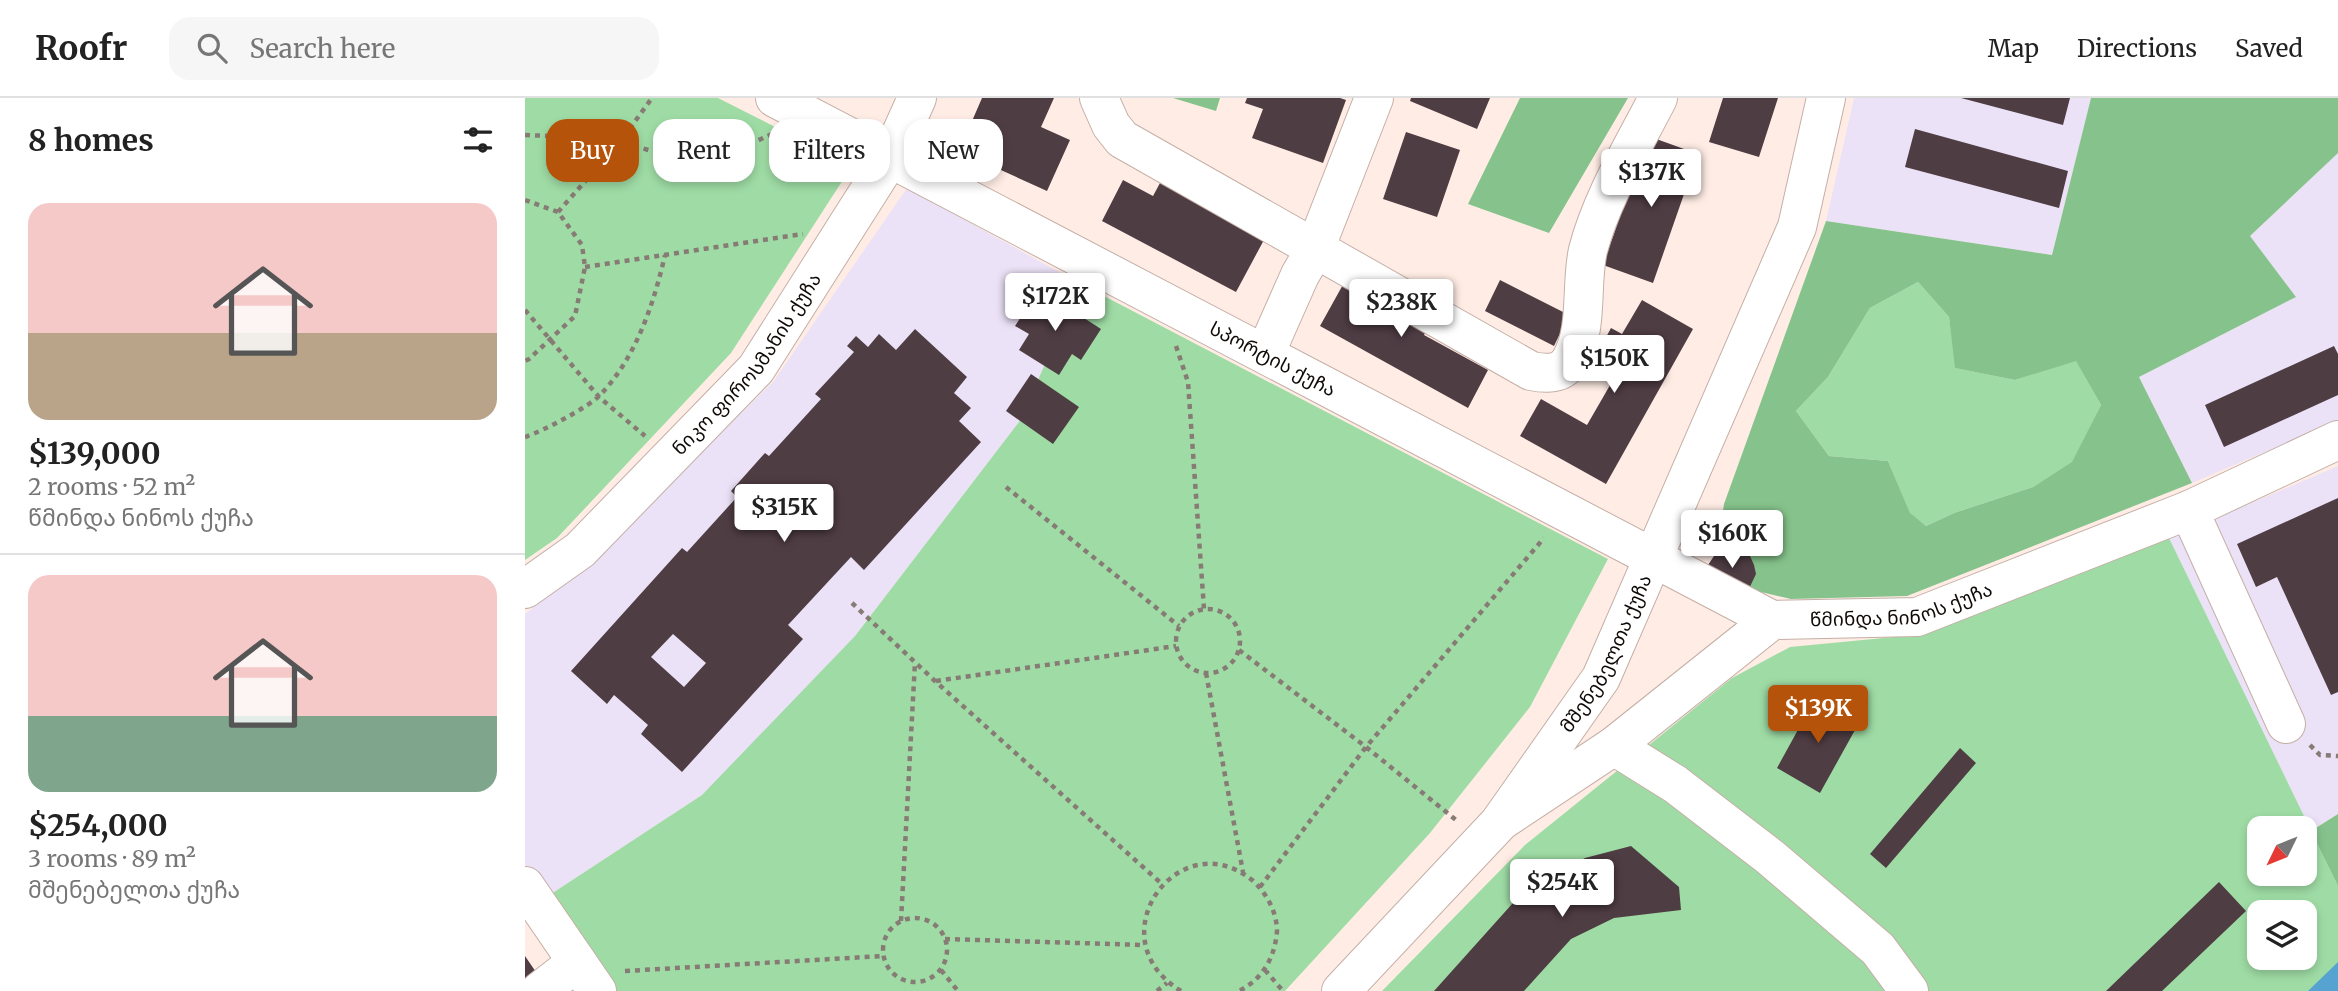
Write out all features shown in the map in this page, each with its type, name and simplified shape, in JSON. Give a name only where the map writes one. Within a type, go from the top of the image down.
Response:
[{"type":"street","name":"სპორტის ქუჩა","points":[[775,98],[815,119]]},
{"type":"street","name":"ნიკო ფიროსმანის ქუჩა","points":[[890,158],[917,98]]},
{"type":"street","points":[[1099,98],[1111,125],[1122,139],[1531,371],[1548,374],[1567,364],[1577,346],[1588,251],[1601,211],[1658,98]]},
{"type":"street","points":[[1265,354],[1300,275],[1315,249],[1374,98]]},
{"type":"street","name":"მშენებელთა ქუჩა","points":[[1341,991],[1490,832],[1601,678],[1797,227],[1826,98]]},
{"type":"street","name":"სპორტის ქუჩა","points":[[890,158],[1772,620]]},
{"type":"street","name":"ნიკო ფიროსმანის ქუჩა","points":[[525,589],[580,550],[756,369],[875,182]]},
{"type":"street","name":"წმინდა ნინოს ქუჩა","points":[[1772,620],[1917,617],[2189,510],[2338,440]]},
{"type":"street","points":[[2189,510],[2285,724]]},
{"type":"street","points":[[1490,832],[1614,746],[1772,620]]},
{"type":"street","points":[[1614,746],[1675,784],[1770,857],[1878,950],[1909,991]]},
{"type":"street","points":[[525,886],[586,975],[540,991]]},
{"type":"path","points":[[637,119],[652,98]]},
{"type":"path","points":[[639,147],[717,159],[811,117]]},
{"type":"path","points":[[525,135],[546,136]]},
{"type":"path","points":[[558,212],[585,182]]},
{"type":"path","points":[[525,200],[558,212],[582,245],[585,267],[575,316],[525,360]]},
{"type":"path","points":[[585,267],[845,228]]},
{"type":"path","points":[[525,437],[540,432],[599,397],[631,354],[658,288],[665,255]]},
{"type":"path","points":[[1162,300],[1188,382],[1204,608]]},
{"type":"path","points":[[525,310],[599,397],[669,458]]},
{"type":"path","points":[[1006,487],[1179,626]]},
{"type":"path","points":[[1260,887],[1366,747],[1566,512]]},
{"type":"path","points":[[852,603],[1162,884]]},
{"type":"path","points":[[1204,608],[1215,609],[1233,619],[1238,628],[1239,650],[1226,667],[1217,672],[1206,673],[1186,664],[1176,646],[1179,626],[1185,617],[1204,608]]},
{"type":"path","points":[[935,681],[1176,646]]},
{"type":"path","points":[[1239,650],[1366,747],[1490,832]]},
{"type":"path","points":[[901,921],[915,662]]},
{"type":"path","points":[[1206,673],[1243,873]]},
{"type":"path","points":[[1181,991],[1167,983],[1153,966],[1144,946],[1143,924],[1150,902],[1162,884],[1180,871],[1201,865],[1223,866],[1243,873],[1260,887],[1272,906],[1277,928],[1275,950],[1265,970],[1249,986],[1239,991]]},
{"type":"path","points":[[921,919],[931,923],[945,939],[946,960],[941,970],[923,982],[902,980],[893,974],[883,956],[882,946],[886,936],[892,927],[901,921],[921,919]]},
{"type":"path","points":[[945,939],[1144,946]]},
{"type":"path","points":[[586,975],[883,956]]},
{"type":"path","points":[[941,970],[958,991]]},
{"type":"path","points":[[1265,970],[1283,991]]},
{"type":"path","points":[[912,983],[912,991]]},
{"type":"path","points":[[1157,991],[1167,983]]},
{"type":"shaded area","points":[[1854,98],[2091,98],[2052,255],[1826,221]]},
{"type":"shaded area","points":[[2338,153],[2338,421],[2192,483],[2139,377],[2296,297],[2250,236]]},
{"type":"shaded area","points":[[907,188],[1081,284],[1019,422],[855,636],[702,795],[545,898],[525,865],[525,614],[581,569],[773,382]]},
{"type":"shaded area","points":[[2338,466],[2338,814],[2317,827],[2317,816],[2304,816],[2169,538]]},
{"type":"green space","points":[[525,98],[718,98],[769,124],[769,182],[842,182],[731,353],[557,538],[525,560]]},
{"type":"green space","points":[[1173,98],[1220,98],[1216,111]]},
{"type":"green space","points":[[1520,98],[1628,98],[1549,233],[1468,204]]},
{"type":"green space","points":[[2091,98],[2338,98],[2338,153],[2250,236],[2296,297],[2139,377],[2192,483],[1907,596],[1791,599],[1748,589],[1717,554],[1724,504],[1826,221],[2052,255]],"holes":[[[1918,282],[1949,317],[1955,368],[2015,380],[2076,361],[2101,405],[2072,462],[2033,487],[1954,513],[1926,526],[1910,513],[1888,461],[1829,456],[1796,411],[1828,377],[1870,308]]]},
{"type":"green space","points":[[1918,282],[1949,317],[1956,368],[2015,380],[2076,360],[2101,405],[2073,462],[2033,487],[1954,513],[1926,526],[1910,514],[1888,461],[1829,456],[1796,411],[1828,377],[1870,308]]},
{"type":"green space","points":[[1081,284],[1608,559],[1530,707],[1430,833],[1285,991],[611,991],[545,898],[702,795],[855,636],[1019,422]]},
{"type":"green space","points":[[2169,538],[2304,816],[2247,816],[2247,886],[2317,886],[2317,843],[2338,886],[2338,991],[1382,991],[1525,845],[1732,678],[1790,647],[1925,634]]},
{"type":"green space","points":[[2338,814],[2338,886],[2317,843],[2317,827]]},
{"type":"water","points":[[2338,962],[2338,991],[2308,991]]},
{"type":"building","points":[[982,98],[1054,98],[1041,127],[1070,140],[1047,191],[1003,171],[1003,119],[973,119]]},
{"type":"building","points":[[1247,98],[1346,100],[1323,163],[1252,138],[1263,109],[1245,103]]},
{"type":"building","points":[[1411,98],[1490,98],[1477,129],[1410,101]]},
{"type":"building","points":[[1723,98],[1778,98],[1759,157],[1709,142]]},
{"type":"building","points":[[1961,98],[2070,98],[2063,125]]},
{"type":"building","points":[[1915,129],[2068,171],[2059,208],[1905,167]]},
{"type":"building","points":[[1406,132],[1460,150],[1437,217],[1383,199]]},
{"type":"building","points":[[1648,136],[1698,154],[1653,283],[1603,265]]},
{"type":"building","points":[[1167,170],[1272,225],[1236,292],[1102,221],[1123,180],[1153,196]]},
{"type":"building","points":[[1350,272],[1433,318],[1424,335],[1488,370],[1468,408],[1320,326]]},
{"type":"building","points":[[1500,280],[1569,315],[1554,346],[1485,311]]},
{"type":"building","points":[[1039,289],[1101,329],[1081,360],[1072,354],[1059,375],[1019,350],[1029,334],[1015,326]]},
{"type":"building","points":[[1642,300],[1693,329],[1606,484],[1520,436],[1541,399],[1587,425],[1613,380],[1590,367],[1611,328],[1622,334]]},
{"type":"building","points":[[915,329],[967,377],[954,393],[971,408],[959,421],[981,442],[864,570],[851,557],[788,625],[803,639],[682,772],[641,734],[648,725],[614,695],[607,704],[571,671],[682,548],[687,552],[737,497],[731,491],[765,453],[769,456],[821,399],[815,394],[854,352],[847,346],[856,336],[868,347],[879,334],[896,350]],"holes":[[[673,634],[706,663],[684,687],[651,657]]]},
{"type":"building","points":[[2334,346],[2338,354],[2338,395],[2224,447],[2205,405]]},
{"type":"building","points":[[1031,374],[1079,407],[1053,444],[1006,411]]},
{"type":"building","points":[[2338,498],[2338,692],[2331,695],[2277,577],[2256,587],[2237,544]]},
{"type":"building","points":[[1734,547],[1750,556],[1756,574],[1745,597],[1702,574],[1716,553],[1724,548]]},
{"type":"building","points":[[1816,697],[1860,721],[1820,793],[1777,768]]},
{"type":"building","points":[[1960,748],[1976,763],[1886,868],[1870,854]]},
{"type":"building","points":[[1631,846],[1679,887],[1681,910],[1614,918],[1571,939],[1524,991],[1434,991],[1521,894],[1585,858]]},
{"type":"building","points":[[2219,882],[2246,911],[2162,991],[2106,991]]},
{"type":"building","points":[[525,956],[538,975],[525,984]]}]
